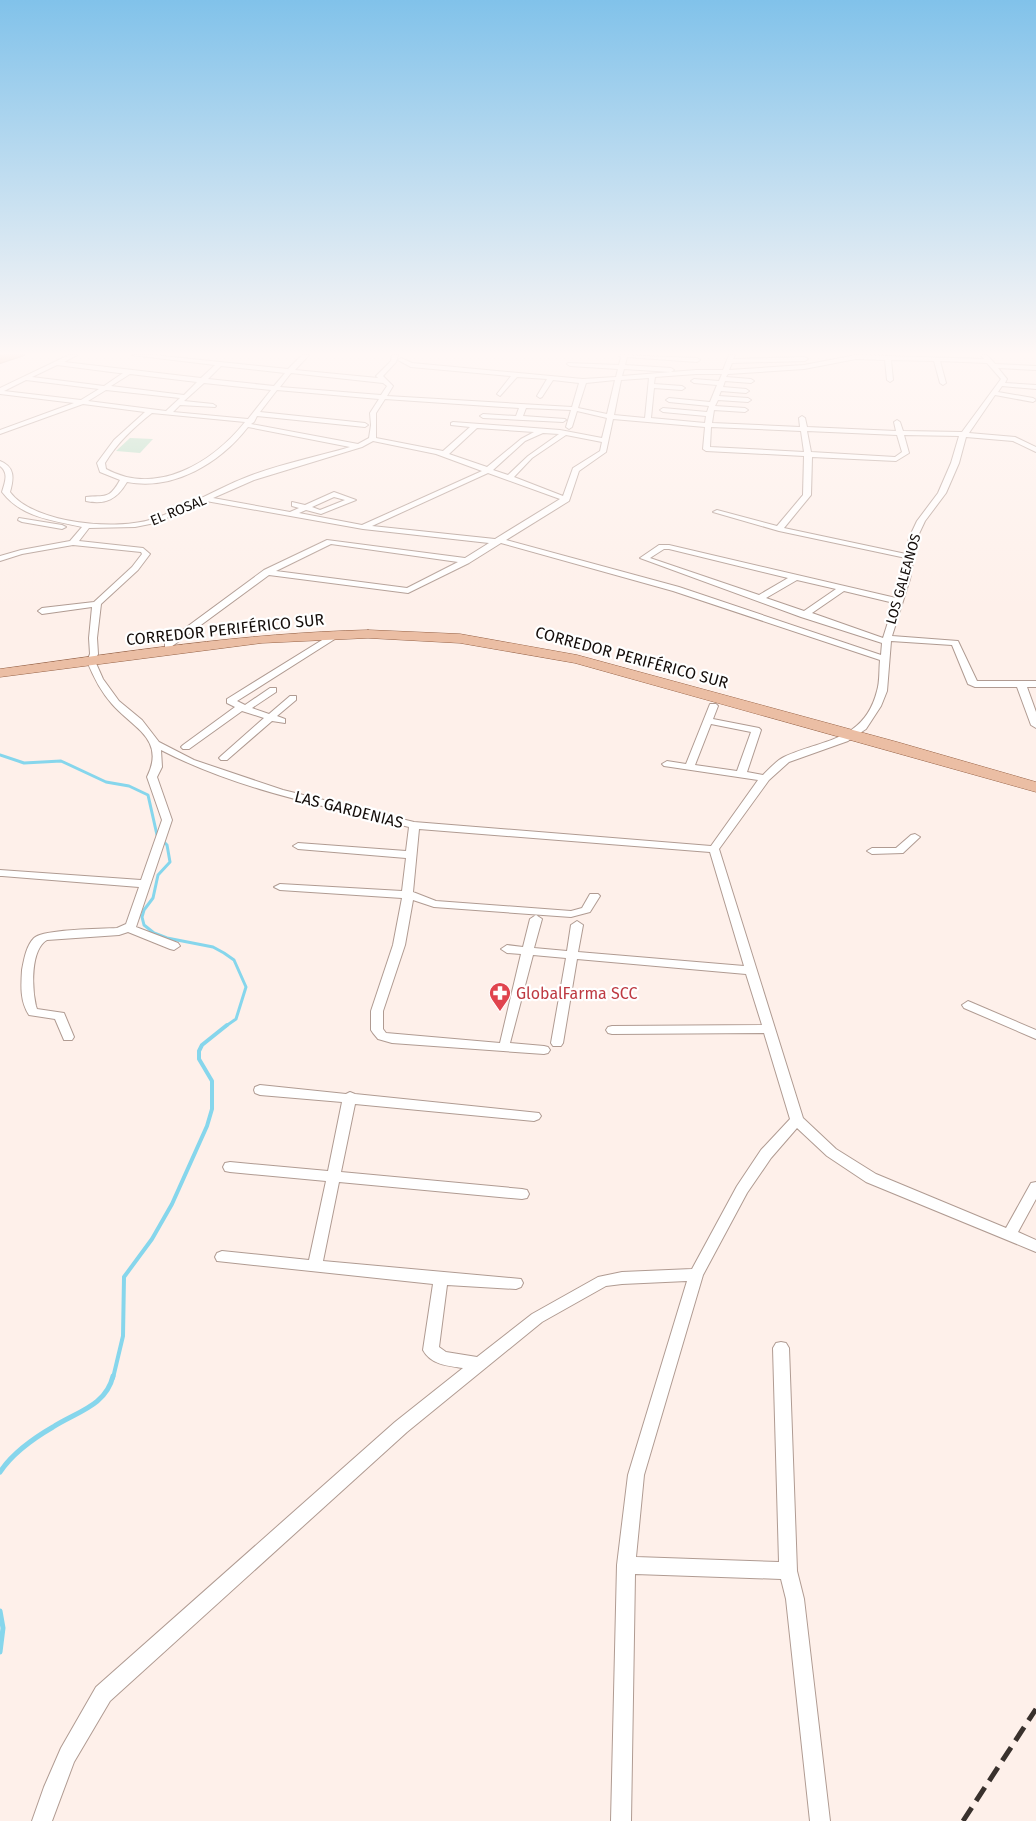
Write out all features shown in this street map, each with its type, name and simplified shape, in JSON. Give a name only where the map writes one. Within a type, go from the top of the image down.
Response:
[{"type":"main road","name":"CORREDOR PERIFÉRICO SUR","points":[[0,673],[168,645],[312,630],[423,631],[469,635],[527,643],[584,655],[856,732],[1036,787]]},
{"type":"main road","name":"CORREDOR PERIFÉRICO SUR","points":[[0,667],[262,639],[335,635],[421,635],[524,647],[1036,778]]},
{"type":"street","points":[[118,440],[106,453],[101,463],[103,470],[124,480],[149,481],[192,472],[212,460],[233,440]]},
{"type":"street","points":[[331,440],[360,446]]},
{"type":"street","name":"EL ROSAL","points":[[84,529],[145,523],[251,478],[360,446],[370,440]]},
{"type":"street","points":[[378,440],[416,446],[443,454],[566,499]]},
{"type":"street","points":[[443,454],[459,440]]},
{"type":"street","points":[[363,527],[487,471],[523,440]]},
{"type":"street","points":[[508,478],[530,457],[553,440]]},
{"type":"street","points":[[267,572],[408,591],[466,561],[566,499],[576,470],[603,452],[606,441],[602,440]]},
{"type":"street","points":[[706,440],[706,450],[889,460],[901,458],[906,453],[902,440]]},
{"type":"street","points":[[779,529],[807,495],[808,456],[805,440]]},
{"type":"street","name":"LOS GALEANOS","points":[[856,732],[876,706],[882,691],[886,640],[906,579],[913,538],[921,521],[942,493],[955,463],[962,440]]},
{"type":"street","points":[[1013,440],[1036,450]]},
{"type":"street","points":[[0,463],[8,467],[10,472],[3,492],[11,501],[32,512],[84,529]]},
{"type":"street","points":[[89,499],[108,500],[115,496],[124,480]]},
{"type":"street","points":[[291,514],[305,507],[334,494],[352,500],[324,512],[305,507],[295,504]]},
{"type":"street","points":[[205,498],[363,527],[500,541],[676,589],[885,659]]},
{"type":"street","points":[[717,512],[779,529],[910,557]]},
{"type":"street","points":[[22,520],[84,529]]},
{"type":"street","points":[[73,543],[84,529]]},
{"type":"street","points":[[168,645],[267,572],[330,542],[466,561]]},
{"type":"street","points":[[0,559],[21,552],[73,543],[145,551],[133,573],[104,595],[97,604],[42,611]]},
{"type":"street","points":[[898,601],[669,547],[662,547],[644,558],[804,615],[886,640],[955,643],[971,682],[1036,684]]},
{"type":"street","points":[[760,598],[795,577]]},
{"type":"street","points":[[804,615],[842,588]]},
{"type":"street","name":"LAS GARDENIAS","points":[[97,604],[93,658],[99,679],[116,703],[138,722],[156,744],[191,762],[280,792],[414,825],[714,849]]},
{"type":"street","points":[[282,721],[243,708],[230,701],[335,635]]},
{"type":"street","points":[[1021,684],[1036,725]]},
{"type":"street","points":[[186,747],[273,690]]},
{"type":"street","points":[[224,758],[293,698]]},
{"type":"street","points":[[689,768],[713,706]]},
{"type":"street","points":[[708,721],[756,730],[741,775]]},
{"type":"street","points":[[856,732],[844,739],[786,760],[765,778],[714,849],[797,1120],[826,1150],[846,1165],[871,1178],[1036,1246]]},
{"type":"street","points":[[129,928],[167,820],[152,777],[156,768],[156,744]]},
{"type":"street","points":[[666,764],[765,778]]},
{"type":"street","points":[[414,825],[408,894],[399,945],[378,1011],[377,1030],[382,1036],[544,1050]]},
{"type":"street","points":[[872,850],[898,851],[915,837]]},
{"type":"street","points":[[298,846],[411,856]]},
{"type":"street","points":[[2,873],[145,884]]},
{"type":"street","points":[[280,887],[398,895],[408,894],[434,904],[571,914],[586,910],[594,896]]},
{"type":"street","points":[[505,1041],[536,919]]},
{"type":"street","points":[[557,1043],[577,925]]},
{"type":"street","points":[[68,1036],[60,1016],[33,1012],[28,1007],[26,994],[27,977],[34,945],[38,940],[47,936],[119,931],[129,928],[174,946]]},
{"type":"street","points":[[507,949],[752,971]]},
{"type":"street","points":[[968,1005],[1036,1035]]},
{"type":"street","points":[[612,1030],[770,1029]]},
{"type":"street","points":[[260,1090],[350,1097],[534,1116]]},
{"type":"street","points":[[315,1266],[350,1097]]},
{"type":"street","points":[[621,1821],[626,1565],[636,1475],[696,1275],[742,1190],[766,1154],[797,1120]]},
{"type":"street","points":[[230,1166],[522,1194]]},
{"type":"street","points":[[1009,1235],[1036,1187]]},
{"type":"street","points":[[222,1257],[441,1279],[516,1283]]},
{"type":"street","points":[[42,1821],[50,1794],[78,1731],[102,1694],[401,1427],[537,1318],[603,1281],[622,1278],[696,1275]]},
{"type":"street","points":[[441,1279],[431,1350],[442,1358],[481,1364]]},
{"type":"street","points":[[781,1348],[788,1571],[795,1599],[820,1821]]},
{"type":"street","points":[[626,1565],[788,1571]]},
{"type":"green space","points":[[128,440],[152,440],[140,453],[116,451]]},
{"type":"waterway","points":[[0,755],[24,763],[61,761],[106,782],[129,786],[148,795],[157,835],[167,845],[170,862],[158,875],[153,898],[144,910],[142,917],[144,925],[154,933],[167,938],[213,947],[234,960],[246,987],[236,1019],[226,1026]]},
{"type":"waterway","points":[[113,1378],[123,1336],[124,1277],[152,1239],[172,1204],[207,1126],[212,1109],[212,1081],[199,1059],[199,1051],[202,1045],[227,1025]]},
{"type":"waterway","points":[[0,1472],[31,1441],[97,1401],[104,1395],[113,1376]]},
{"type":"waterway","points":[[0,1611],[3,1628],[0,1652]]},
{"type":"railway","points":[[963,1821],[1036,1709]]},
{"type":"place","name":"GlobalFarma SCC","points":[[500,1012]]}]
